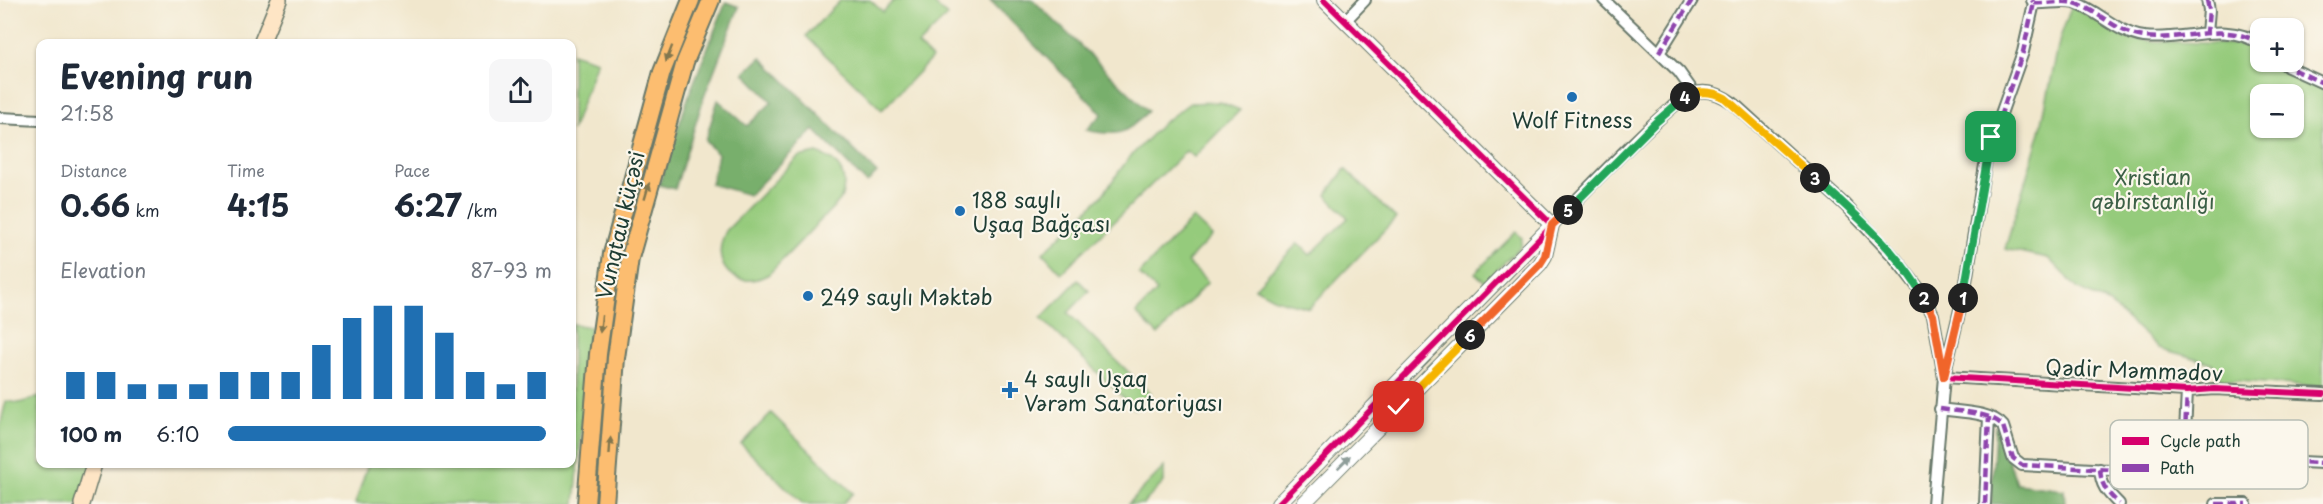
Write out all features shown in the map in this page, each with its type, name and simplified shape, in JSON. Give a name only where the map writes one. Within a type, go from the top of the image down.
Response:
[{"type":"main road","points":[[263,39],[279,0]]},
{"type":"main road","name":"Vunqtau küçəsi","points":[[586,504],[598,354],[612,254],[662,72],[691,0]]},
{"type":"main road","name":"Vunqtau küçəsi","points":[[605,504],[619,328],[630,258],[685,62],[711,0]]},
{"type":"main road","points":[[82,504],[93,468]]},
{"type":"street","points":[[1324,0],[1552,225]]},
{"type":"street","points":[[1344,21],[1365,0]]},
{"type":"street","points":[[1604,0],[1659,53],[1687,82],[1694,93]]},
{"type":"street","points":[[1659,53],[1692,0]]},
{"type":"street","points":[[2207,0],[2209,10],[2207,33]]},
{"type":"street","points":[[1933,504],[1944,377],[1965,288],[1987,153],[2023,52],[2033,2],[2074,2],[2117,28],[2144,37],[2229,32],[2250,37]]},
{"type":"street","points":[[2299,72],[2323,83]]},
{"type":"street","points":[[1287,501],[1552,225],[1655,123],[1678,102],[1694,93],[1719,94],[1733,103],[1845,205],[1895,258],[1920,290],[1933,315],[1944,377]]},
{"type":"street","points":[[0,118],[36,120]]},
{"type":"street","points":[[1303,504],[1540,264],[1545,256],[1552,225]]},
{"type":"street","name":"Qədir Məmmədov","points":[[1944,377],[2187,391],[2214,389],[2323,394]]},
{"type":"street","points":[[2186,420],[2187,391]]},
{"type":"street","points":[[1940,409],[1989,417],[2003,426],[2016,462],[2022,465],[2110,470]]},
{"type":"street","points":[[1985,504],[1989,417]]},
{"type":"street","points":[[2308,462],[2323,463]]},
{"type":"street","points":[[2100,469],[2104,489],[2119,504]]},
{"type":"street","points":[[2216,504],[2246,504]]},
{"type":"green space","points":[[841,0],[870,0],[883,12],[894,0],[930,0],[947,16],[918,45],[932,58],[882,110],[806,36]]},
{"type":"green space","points":[[990,0],[1033,0],[1148,111],[1134,125],[1121,132],[1106,133],[1086,130],[1102,114]]},
{"type":"green space","points":[[726,2],[739,7],[704,97],[675,189],[659,185],[690,92]]},
{"type":"green space","name":"Xristian qəbirstanlığı","points":[[2072,5],[2122,37],[2152,41],[2250,45],[2250,72],[2289,72],[2323,88],[2323,387],[2222,380],[2212,363],[2159,348],[2110,304],[2077,288],[2048,258],[2005,249],[2040,132],[2060,38]]},
{"type":"green space","points":[[576,54],[597,61],[576,120]]},
{"type":"green space","points":[[761,57],[877,173],[867,183],[814,130],[749,195],[711,184],[718,154],[705,141],[718,100],[747,126],[772,102],[744,73]]},
{"type":"green space","points":[[1220,102],[1240,110],[1194,157],[1186,151],[1061,273],[1043,253],[1101,197],[1128,159],[1164,122],[1190,103]]},
{"type":"green space","points":[[817,153],[832,160],[841,170],[844,184],[841,199],[769,274],[757,279],[736,278],[723,265],[720,255],[721,243],[726,231],[798,157]]},
{"type":"green space","points":[[1345,169],[1396,218],[1309,308],[1275,299],[1255,288],[1298,243],[1310,255],[1348,218],[1326,195]]},
{"type":"green space","points":[[1193,218],[1212,236],[1187,262],[1208,282],[1158,335],[1136,313],[1157,291],[1139,274]]},
{"type":"green space","points":[[1516,232],[1522,238],[1521,246],[1485,282],[1475,273]]},
{"type":"green space","points":[[1078,280],[1089,291],[1068,313],[1150,393],[1135,409],[1041,318]]},
{"type":"green space","points":[[576,325],[590,327],[575,504],[355,504],[367,468],[576,468]]},
{"type":"green space","points":[[36,398],[36,468],[94,468],[82,504],[0,504],[0,426],[6,401],[19,403]]},
{"type":"green space","points":[[771,413],[853,493],[842,504],[803,504],[741,444]]},
{"type":"green space","points":[[1995,427],[1998,429],[2017,484],[2064,490],[2065,504],[1991,504]]},
{"type":"green space","points":[[1164,467],[1164,482],[1143,504],[1128,504]]},
{"type":"marked path","points":[[1659,53],[1692,0]]},
{"type":"marked path","points":[[1946,368],[1965,288],[1987,153],[2023,52],[2034,3],[2032,0]]},
{"type":"marked path","points":[[2207,0],[2209,10],[2207,33]]},
{"type":"marked path","points":[[2034,3],[2075,3],[2125,31],[2144,37],[2233,33],[2250,39]]},
{"type":"marked path","points":[[2299,72],[2323,83]]},
{"type":"marked path","points":[[2186,420],[2187,391]]},
{"type":"marked path","points":[[1940,409],[1982,415],[1997,421],[2003,426],[2013,458],[2022,465],[2110,470]]},
{"type":"marked path","points":[[1985,504],[1989,417]]},
{"type":"marked path","points":[[2308,462],[2323,463]]},
{"type":"marked path","points":[[2100,469],[2105,488],[2119,504]]},
{"type":"marked path","points":[[2216,504],[2246,504]]},
{"type":"cycle path","points":[[1324,0],[1552,225]]},
{"type":"cycle path","points":[[1278,504],[1656,121],[1676,103],[1699,92],[1715,94],[1733,103],[1845,205],[1895,258],[1920,290],[1933,315],[1944,377],[2187,391],[2214,389],[2323,394]]},
{"type":"place","name":"Wolf Fitness","points":[[1572,97]]},
{"type":"place","name":"188 saylı Uşaq Bağçası","points":[[960,211]]},
{"type":"place","name":"249 saylı Məktəb","points":[[808,296]]},
{"type":"place","name":"4 saylı Uşaq Vərəm Sanatoriyası","points":[[1010,390]]},
{"type":"route","points":[[1399,407],[1540,264],[1549,243],[1552,225],[1620,156],[1678,102],[1694,93],[1702,92],[1719,94],[1733,103],[1845,205],[1895,258],[1920,290],[1933,315],[1944,377],[1965,288],[1991,137]]}]
